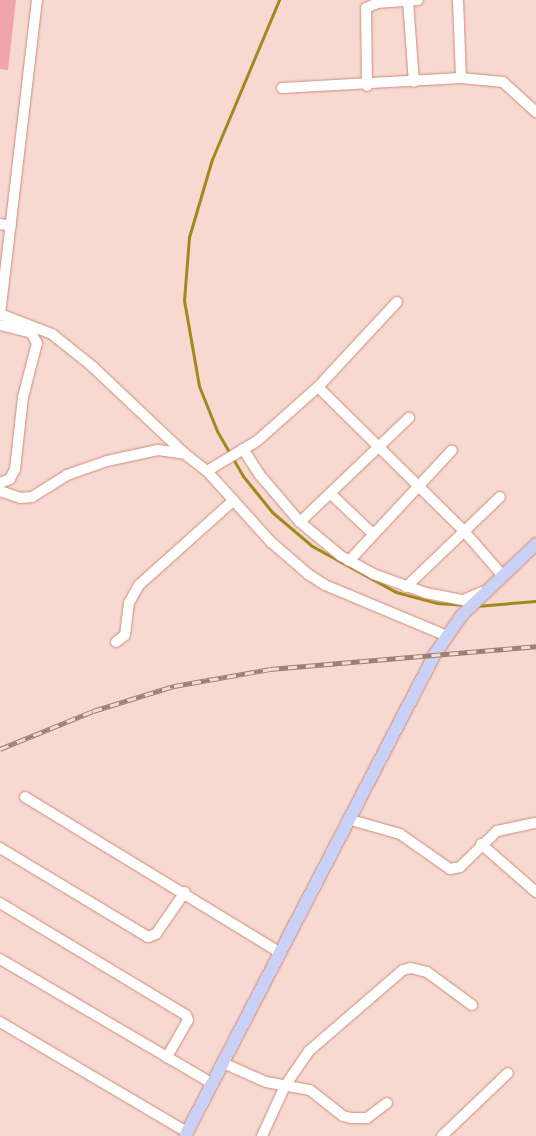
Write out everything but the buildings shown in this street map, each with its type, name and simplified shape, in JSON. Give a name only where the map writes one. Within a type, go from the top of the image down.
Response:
[{"type":"main road","points":[[186,1134],[447,636],[462,615],[478,598],[536,544]]},
{"type":"street","points":[[36,0],[0,315],[58,338],[93,367],[185,454],[207,471],[271,542],[308,574],[325,585],[447,636]]},
{"type":"street","points":[[367,86],[366,8],[377,3],[413,0],[414,82]]},
{"type":"street","points":[[458,0],[461,78]]},
{"type":"street","points":[[282,88],[367,86],[461,78],[503,82],[536,112]]},
{"type":"street","points":[[0,224],[10,226]]},
{"type":"street","points":[[207,471],[240,451],[318,386],[397,302]]},
{"type":"street","points":[[0,325],[31,332],[37,343],[23,397],[15,469],[10,479],[0,483]]},
{"type":"street","points":[[318,386],[463,530],[503,576]]},
{"type":"street","points":[[300,522],[409,418]]},
{"type":"street","points":[[0,491],[20,498],[32,497],[67,475],[107,461],[158,450],[185,454]]},
{"type":"street","points":[[349,561],[373,534],[420,487],[452,450]]},
{"type":"street","points":[[240,451],[300,522],[349,561],[406,587],[463,600],[489,588]]},
{"type":"street","points":[[330,494],[373,534]]},
{"type":"street","points":[[406,587],[463,530],[500,497]]},
{"type":"street","points":[[116,642],[125,635],[129,603],[139,585],[234,500]]},
{"type":"street","points":[[25,797],[185,892],[281,953]]},
{"type":"street","points":[[351,820],[400,834],[450,869],[460,867],[481,844],[506,827],[536,823]]},
{"type":"street","points":[[481,844],[536,892]]},
{"type":"street","points":[[0,848],[148,937],[156,934],[185,892]]},
{"type":"street","points":[[0,903],[186,1015],[188,1021],[166,1057]]},
{"type":"street","points":[[0,959],[213,1084]]},
{"type":"street","points":[[262,1136],[285,1086],[314,1044],[403,970],[428,972],[472,1005]]},
{"type":"street","points":[[0,1022],[186,1134]]},
{"type":"street","points":[[223,1063],[285,1086],[310,1090],[342,1116],[351,1118],[366,1118],[387,1103]]},
{"type":"street","points":[[442,1136],[508,1073]]},
{"type":"waterway","points":[[279,0],[212,159],[189,237],[184,300],[199,386],[217,431],[243,476],[272,512],[312,546],[396,592],[437,603],[467,605]]},
{"type":"waterway","points":[[476,606],[536,601]]},
{"type":"railway","points":[[0,749],[93,711],[174,686],[270,669],[536,646]]}]
